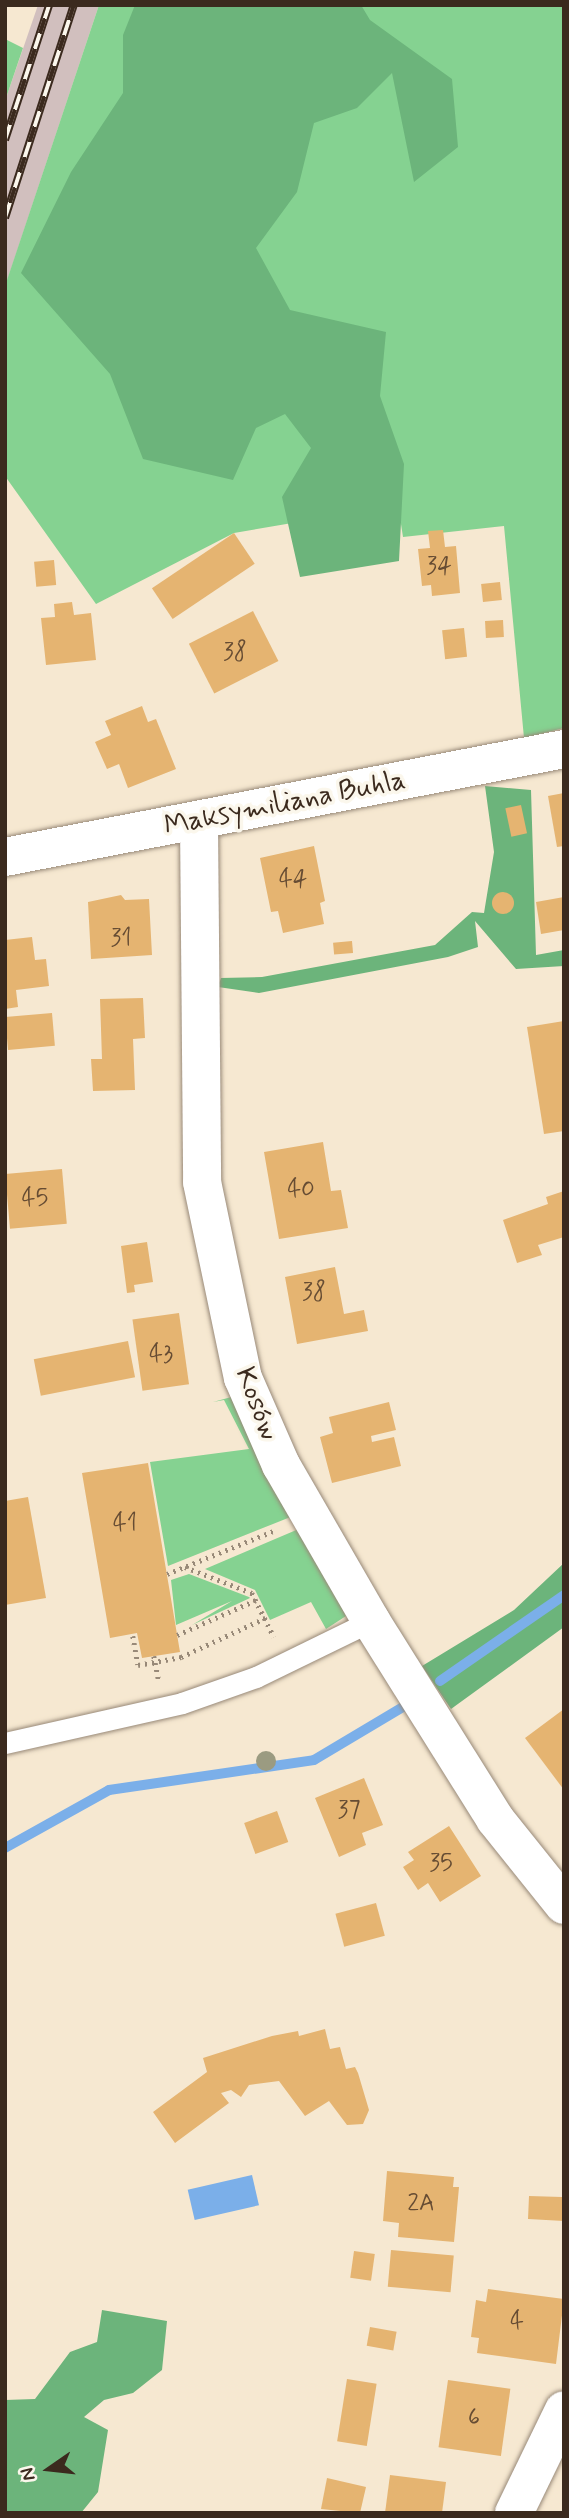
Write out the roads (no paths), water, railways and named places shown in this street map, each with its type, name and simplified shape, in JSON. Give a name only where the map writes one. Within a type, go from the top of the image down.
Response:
[{"type":"street","name":"Maksymiliana Buhla","points":[[5,857],[199,822],[564,749]]},
{"type":"street","name":"Kosów","points":[[199,822],[202,1182],[207,1222],[251,1404],[310,1517],[371,1621],[495,1819],[564,1905]]},
{"type":"street","points":[[514,2513],[564,2410]]},
{"type":"lane","points":[[5,1743],[182,1703],[286,1662],[371,1621]]},
{"type":"water","points":[[252,2175],[259,2205],[195,2220],[188,2190]]},
{"type":"waterway","points":[[440,1681],[564,1595]]},
{"type":"waterway","points":[[5,1848],[109,1790],[314,1760],[403,1707]]},
{"type":"railway","points":[[5,140],[49,5]]},
{"type":"railway","points":[[5,218],[74,5]]}]
